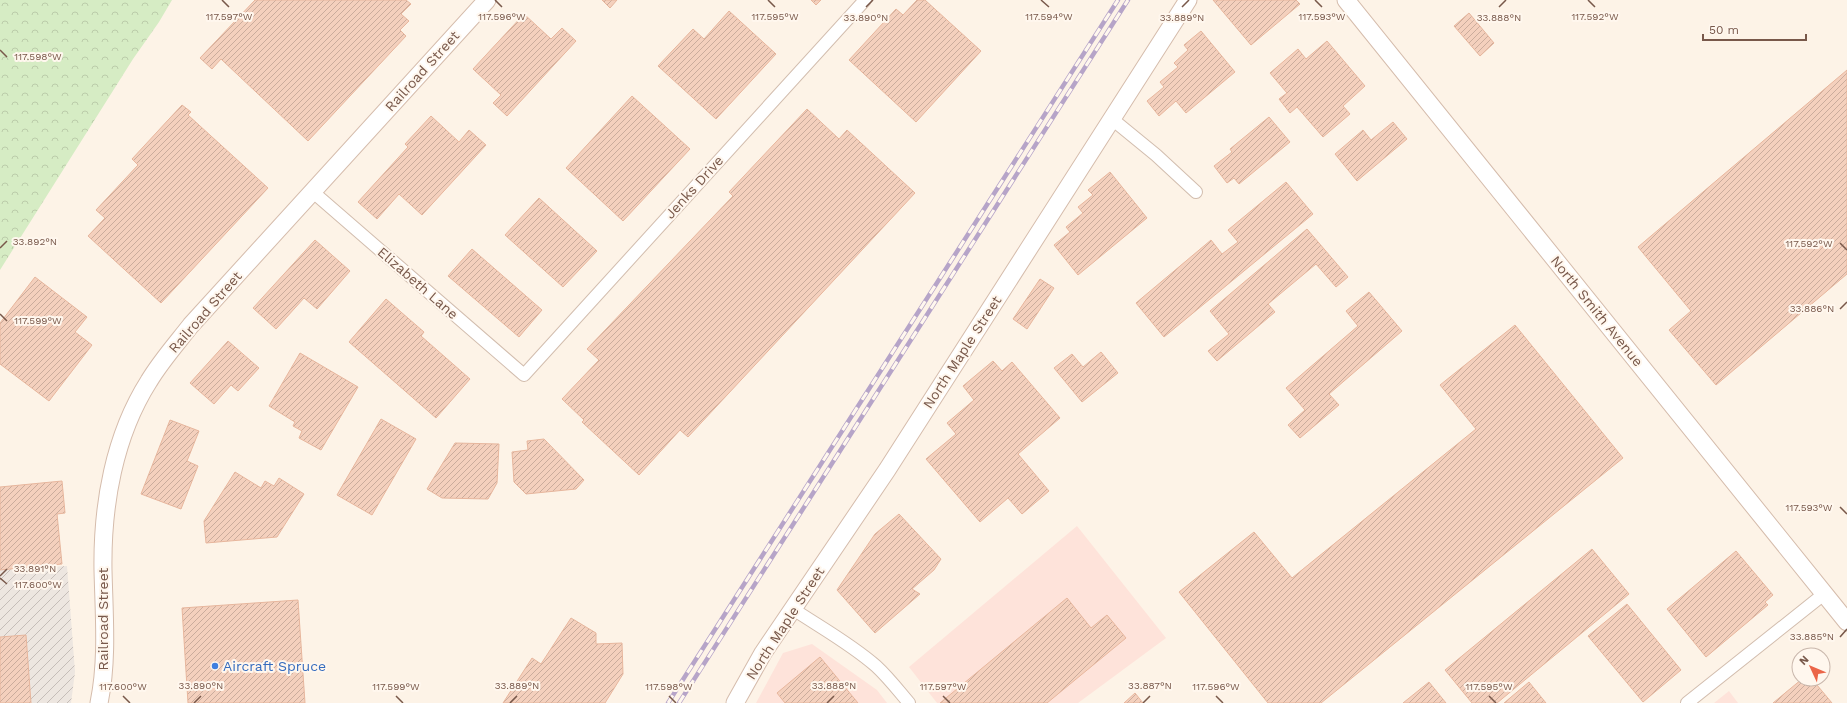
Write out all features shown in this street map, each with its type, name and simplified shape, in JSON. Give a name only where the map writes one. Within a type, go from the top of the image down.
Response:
[{"type":"main road","name":"Railroad Street","points":[[99,703],[102,687],[104,627],[103,568],[105,509],[118,451],[132,413],[149,381],[171,350],[486,0]]},
{"type":"main road","name":"North Maple Street","points":[[736,703],[763,653],[887,470],[1188,0]]},
{"type":"main road","name":"North Smith Avenue","points":[[1346,0],[1847,622]]},
{"type":"street","name":"Jenks Drive","points":[[524,375],[865,0]]},
{"type":"street","points":[[1112,119],[1156,155],[1196,192]]},
{"type":"street","name":"Elizabeth Lane","points":[[313,192],[524,375]]},
{"type":"street","points":[[1687,703],[1824,594]]},
{"type":"street","points":[[793,609],[876,666],[890,679],[908,703]]},
{"type":"shaded area","points":[[1077,526],[1166,638],[1078,703],[937,703],[909,667]]},
{"type":"shaded area","points":[[67,566],[75,672],[71,703],[0,703],[0,570]]},
{"type":"shaded area","points":[[812,644],[877,690],[887,703],[756,703],[783,653]]},
{"type":"shaded area","points":[[1729,691],[1738,703],[1714,703]]},
{"type":"green space","points":[[0,0],[172,0],[0,270]]},
{"type":"building","points":[[255,0],[406,0],[411,4],[401,14],[409,21],[400,30],[406,36],[308,141],[221,59],[212,69],[200,58]]},
{"type":"building","points":[[602,0],[617,0],[610,8]]},
{"type":"building","points":[[811,0],[821,0],[816,5]]},
{"type":"building","points":[[917,0],[925,0],[981,51],[916,122],[849,60],[896,9],[903,15]]},
{"type":"building","points":[[1213,0],[1296,0],[1300,4],[1251,45]]},
{"type":"building","points":[[729,11],[776,54],[716,119],[658,66],[693,29],[704,39]]},
{"type":"building","points":[[1469,13],[1494,43],[1480,56],[1454,26]]},
{"type":"building","points":[[524,14],[551,39],[562,28],[576,41],[507,116],[493,103],[501,95],[473,69]]},
{"type":"building","points":[[1201,31],[1235,72],[1186,113],[1176,101],[1159,116],[1147,101],[1164,87],[1160,82],[1178,67],[1174,63],[1188,50],[1184,45]]},
{"type":"building","points":[[1327,41],[1365,86],[1343,106],[1350,114],[1323,137],[1297,107],[1290,113],[1279,99],[1287,93],[1270,73],[1298,49],[1306,59]]},
{"type":"building","points":[[1847,70],[1847,274],[1716,385],[1669,330],[1691,311],[1638,247]]},
{"type":"building","points":[[632,96],[690,149],[623,221],[566,168]]},
{"type":"building","points":[[182,105],[191,112],[188,115],[268,188],[161,303],[88,236],[105,218],[96,210],[138,165],[132,159]]},
{"type":"building","points":[[807,109],[839,139],[847,130],[915,193],[688,437],[680,430],[639,475],[582,422],[584,420],[562,399],[599,360],[587,349],[733,196],[729,192]]},
{"type":"building","points":[[431,116],[459,142],[469,130],[486,145],[422,215],[399,194],[377,219],[358,202],[408,147],[405,144]]},
{"type":"building","points":[[1269,117],[1290,142],[1239,184],[1234,178],[1227,183],[1214,166],[1232,152],[1230,149]]},
{"type":"building","points":[[1393,122],[1407,139],[1357,181],[1335,154],[1363,130],[1371,140]]},
{"type":"building","points":[[1110,172],[1147,218],[1078,275],[1054,245],[1070,232],[1066,227],[1083,213],[1078,207],[1093,195],[1088,190]]},
{"type":"building","points":[[1286,182],[1313,214],[1164,337],[1136,303],[1211,240],[1222,254],[1238,242],[1228,230]]},
{"type":"building","points":[[539,198],[597,251],[563,287],[505,235]]},
{"type":"building","points":[[1307,229],[1348,277],[1336,287],[1316,264],[1268,304],[1275,312],[1217,361],[1208,351],[1229,334],[1210,311]]},
{"type":"building","points":[[315,240],[350,271],[317,309],[304,298],[276,329],[253,308]]},
{"type":"building","points":[[472,249],[542,310],[519,337],[448,276]]},
{"type":"building","points":[[35,277],[87,317],[75,332],[92,345],[49,401],[0,364],[0,323]]},
{"type":"building","points":[[1040,279],[1054,288],[1027,329],[1013,319]]},
{"type":"building","points":[[1369,292],[1402,331],[1329,394],[1339,405],[1300,438],[1288,425],[1305,410],[1286,388],[1358,326],[1346,311]]},
{"type":"building","points":[[386,299],[424,332],[421,336],[470,379],[436,418],[349,342]]},
{"type":"building","points":[[1515,325],[1623,458],[1321,703],[1268,703],[1179,592],[1254,532],[1292,578],[1476,429],[1440,385]]},
{"type":"building","points":[[228,341],[259,368],[238,391],[231,385],[214,404],[190,383]]},
{"type":"building","points":[[1101,352],[1118,373],[1082,402],[1054,368],[1072,354],[1083,367]]},
{"type":"building","points":[[300,353],[358,387],[321,450],[299,438],[302,431],[293,426],[295,422],[269,406]]},
{"type":"building","points":[[993,361],[1002,371],[1012,362],[1060,418],[1018,454],[1049,491],[1022,514],[1008,498],[980,522],[926,459],[956,434],[947,423],[974,400],[963,386]]},
{"type":"building","points":[[381,419],[416,439],[372,515],[337,495]]},
{"type":"building","points":[[170,420],[199,431],[187,461],[198,466],[181,509],[141,494]]},
{"type":"building","points":[[544,439],[584,480],[576,489],[526,494],[514,482],[512,452],[528,450],[527,441]]},
{"type":"building","points":[[455,443],[499,444],[497,483],[488,499],[442,498],[427,489]]},
{"type":"building","points":[[235,472],[261,488],[265,481],[274,486],[279,478],[304,494],[277,537],[206,543],[204,521]]},
{"type":"building","points":[[62,481],[65,513],[57,514],[62,564],[0,570],[0,487]]},
{"type":"building","points":[[899,514],[941,559],[934,570],[912,589],[920,594],[875,633],[837,590],[875,534]]},
{"type":"building","points":[[1592,549],[1629,594],[1497,703],[1472,703],[1445,670]]},
{"type":"building","points":[[1736,551],[1773,595],[1765,602],[1768,605],[1706,657],[1667,609]]},
{"type":"building","points":[[1067,598],[1091,628],[1107,615],[1126,638],[1047,703],[940,703]]},
{"type":"building","points":[[298,600],[305,703],[188,703],[182,608]]},
{"type":"building","points":[[1627,604],[1681,670],[1643,702],[1588,636]]},
{"type":"building","points":[[571,618],[596,633],[596,644],[622,643],[623,674],[605,703],[503,703],[532,658],[541,664]]},
{"type":"building","points":[[26,635],[31,703],[0,703],[0,637]]},
{"type":"building","points":[[820,657],[858,703],[785,703],[777,693]]},
{"type":"building","points":[[1429,682],[1446,703],[1403,703]]},
{"type":"building","points":[[1529,682],[1546,703],[1504,703]]},
{"type":"building","points":[[1792,687],[1819,687],[1832,703],[1773,703]]},
{"type":"building","points":[[1135,693],[1143,703],[1124,703]]},
{"type":"railway","points":[[668,703],[1118,0]]},
{"type":"railway","points":[[679,703],[1128,0]]},
{"type":"place","name":"Aircraft Spruce","points":[[215,666]]}]
